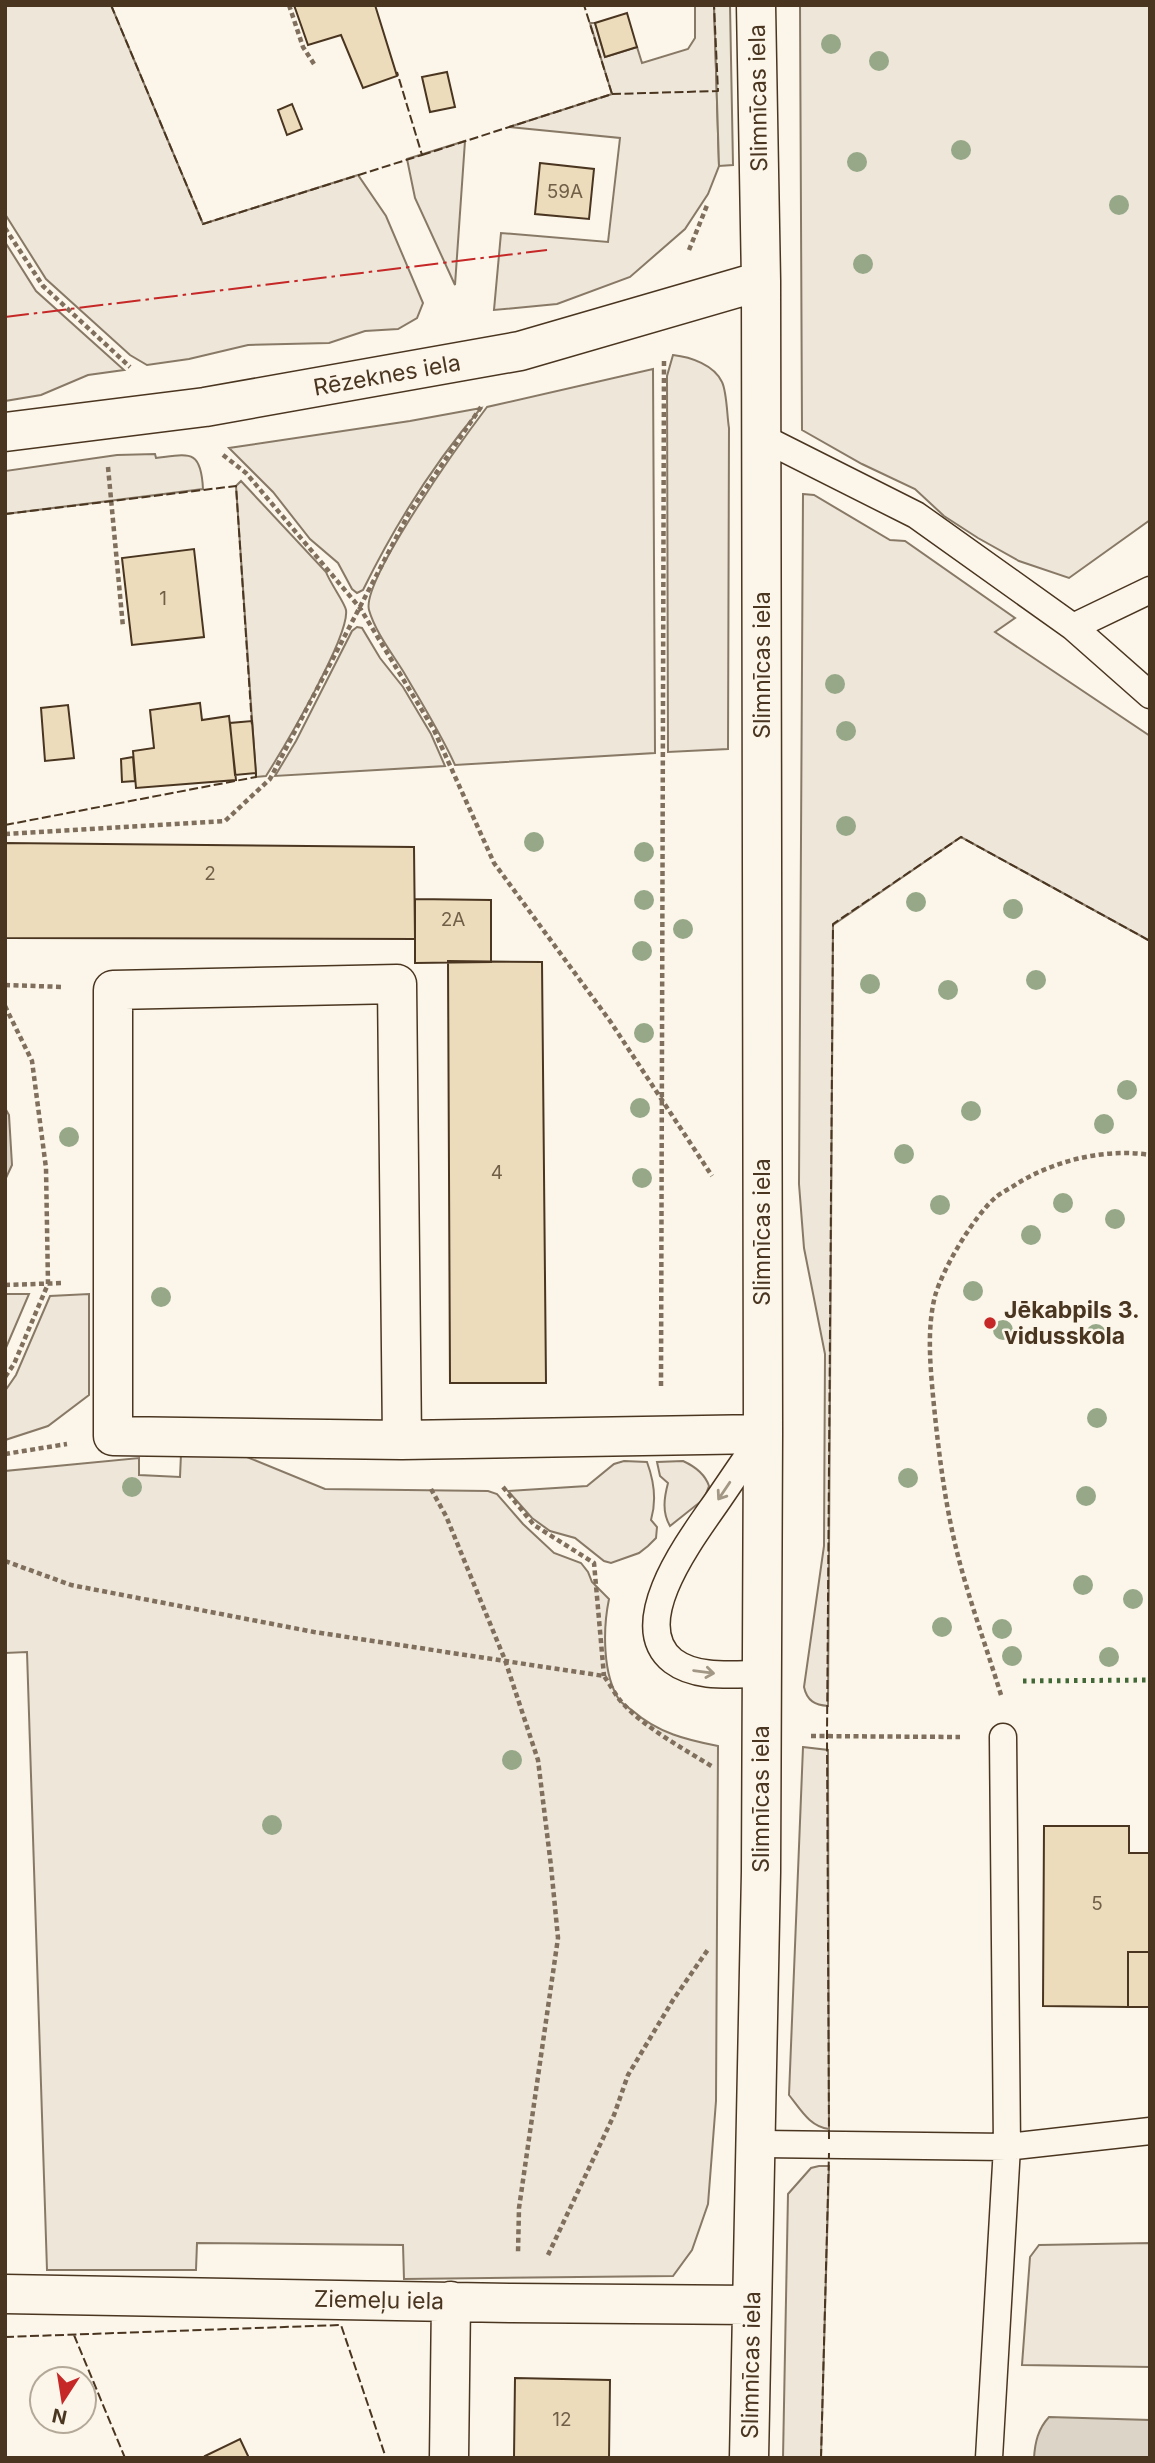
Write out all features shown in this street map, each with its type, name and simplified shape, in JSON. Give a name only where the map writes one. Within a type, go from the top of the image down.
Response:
[{"type":"street","name":"Slimnīcas iela","points":[[749,2458],[761,1872],[763,1434],[761,281],[756,5]]},
{"type":"street","name":"Rēzeknes iela","points":[[5,432],[205,407],[520,351],[761,281]]},
{"type":"street","points":[[402,1440],[397,984],[114,990],[113,1436],[402,1440],[763,1434]]},
{"type":"street","name":"Ziemeļu iela","points":[[5,2294],[752,2305]]},
{"type":"street","points":[[449,2458],[451,2301]]},
{"type":"lane","points":[[761,437],[916,515],[1073,627],[1150,695]]},
{"type":"lane","points":[[1073,627],[1150,590]]},
{"type":"lane","points":[[761,1674],[709,1674],[690,1670],[673,1662],[662,1649],[657,1630],[663,1592],[678,1558],[763,1434]]},
{"type":"lane","points":[[989,2458],[1007,2147],[1003,1737]]},
{"type":"lane","points":[[755,2144],[1007,2147],[1150,2131]]},
{"type":"path","points":[[289,5],[303,47],[314,64]]},
{"type":"path","points":[[661,1436],[664,309]]},
{"type":"path","points":[[5,834],[225,821],[270,779],[409,513],[520,351]]},
{"type":"path","points":[[103,420],[123,627]]},
{"type":"path","points":[[216,450],[246,473],[360,608],[434,730],[494,863],[610,1021],[715,1180]]},
{"type":"path","points":[[5,985],[114,990]]},
{"type":"path","points":[[5,1006],[32,1061],[46,1168],[48,1284],[14,1364],[5,1377]]},
{"type":"path","points":[[806,1736],[1003,1737],[1002,1700],[956,1548],[938,1451],[930,1328],[935,1296],[949,1261],[965,1235],[995,1198],[1028,1177],[1080,1157],[1132,1152],[1150,1155]]},
{"type":"path","points":[[5,1285],[113,1280]]},
{"type":"path","points":[[5,1454],[113,1436]]},
{"type":"path","points":[[471,1439],[511,1499],[534,1525],[594,1563],[604,1676],[620,1700],[653,1728],[721,1772],[760,1773]]},
{"type":"path","points":[[402,1440],[446,1516],[505,1660],[538,1760],[558,1938],[519,2208],[518,2303]]},
{"type":"path","points":[[5,1561],[85,1587],[314,1632],[604,1676]]},
{"type":"path","points":[[518,2303],[614,2115],[628,2076],[673,2000],[710,1947]]},
{"type":"shaded area","points":[[5,5],[111,5],[203,224],[358,175],[386,216],[423,303],[417,318],[398,329],[365,331],[329,343],[248,345],[189,359],[147,365],[130,355],[46,279],[5,214]]},
{"type":"shaded area","points":[[695,5],[714,5],[719,166],[708,194],[685,229],[630,277],[557,304],[494,310],[501,233],[608,242],[620,138],[509,127],[612,94],[590,23],[595,23],[605,57],[637,47],[642,63],[688,49],[695,38]]},
{"type":"shaded area","points":[[714,5],[730,5],[733,165],[719,166]]},
{"type":"shaded area","points":[[800,5],[1150,5],[1150,520],[1069,578],[1019,561],[944,516],[915,489],[862,464],[802,430]]},
{"type":"shaded area","points":[[465,141],[455,285],[415,198],[407,159]]},
{"type":"shaded area","points":[[5,242],[36,291],[124,370],[88,375],[41,395],[5,401]]},
{"type":"shaded area","points":[[673,355],[694,360],[713,371],[724,386],[726,398],[729,428],[728,749],[668,752],[667,376]]},
{"type":"shaded area","points":[[653,369],[655,753],[455,765],[372,618],[369,610],[371,594],[381,570],[417,508],[487,407]]},
{"type":"shaded area","points":[[481,408],[431,473],[388,542],[363,590],[357,593],[338,563],[310,539],[273,492],[229,448],[410,421]]},
{"type":"shaded area","points":[[155,454],[156,458],[192,457],[200,467],[203,489],[5,514],[5,471],[117,455]]},
{"type":"shaded area","points":[[241,481],[326,572],[346,610],[338,643],[314,693],[266,776],[256,777],[236,486]]},
{"type":"shaded area","points":[[803,494],[814,495],[890,540],[905,541],[1015,618],[995,632],[1150,736],[1150,941],[961,837],[833,925],[828,1706],[812,1701],[804,1687],[824,1546],[825,1354],[804,1248],[799,1184]]},
{"type":"shaded area","points":[[357,627],[362,628],[380,658],[403,687],[431,734],[445,766],[275,776],[296,741],[352,631]]},
{"type":"shaded area","points":[[5,1108],[9,1115],[12,1165],[5,1180]]},
{"type":"shaded area","points":[[5,1294],[29,1294],[5,1350]]},
{"type":"shaded area","points":[[89,1294],[89,1395],[48,1426],[5,1440],[5,1391],[16,1375],[50,1296]]},
{"type":"shaded area","points":[[237,1453],[325,1489],[488,1491],[497,1494],[523,1524],[554,1553],[581,1563],[592,1582],[609,1599],[606,1624],[607,1665],[620,1701],[652,1725],[684,1738],[718,1746],[716,2101],[708,2204],[692,2250],[673,2276],[404,2279],[403,2245],[197,2243],[196,2270],[47,2270],[27,1652],[5,1653],[5,1471],[139,1458],[139,1475],[180,1477],[181,1454]]},
{"type":"shaded area","points":[[624,1461],[647,1462],[654,1491],[651,1520],[657,1527],[656,1538],[639,1553],[611,1563],[604,1561],[575,1538],[550,1531],[532,1518],[508,1491],[587,1486],[614,1464]]},
{"type":"shaded area","points":[[683,1461],[699,1471],[709,1486],[704,1499],[670,1526],[664,1505],[668,1483],[660,1476],[657,1462]]},
{"type":"shaded area","points":[[803,1747],[828,1750],[829,2129],[811,2121],[789,2095]]},
{"type":"shaded area","points":[[829,2166],[821,2458],[783,2458],[788,2194],[811,2168]]},
{"type":"shaded area","points":[[1150,2243],[1150,2367],[1022,2365],[1030,2257],[1039,2245]]},
{"type":"shaded area","points":[[1049,2417],[1150,2420],[1150,2458],[1034,2458],[1038,2436]]},
{"type":"building","points":[[294,5],[375,5],[397,76],[363,88],[341,35],[308,45]]},
{"type":"building","points":[[627,13],[637,47],[605,57],[595,23]]},
{"type":"building","points":[[447,72],[455,107],[430,112],[422,77]]},
{"type":"building","points":[[292,104],[302,129],[287,135],[278,110]]},
{"type":"building","points":[[540,163],[594,169],[589,219],[535,214]]},
{"type":"building","points":[[194,549],[204,637],[132,645],[122,558]]},
{"type":"building","points":[[200,703],[202,720],[229,716],[236,780],[136,788],[133,751],[154,748],[150,710]]},
{"type":"building","points":[[68,705],[74,758],[45,761],[41,708]]},
{"type":"building","points":[[252,721],[256,773],[235,775],[230,723]]},
{"type":"building","points":[[133,757],[135,781],[122,782],[121,759]]},
{"type":"building","points":[[5,843],[414,847],[415,939],[5,938]]},
{"type":"building","points":[[415,899],[491,900],[491,962],[415,963]]},
{"type":"building","points":[[448,961],[542,962],[546,1383],[450,1383]]},
{"type":"building","points":[[1044,1826],[1129,1826],[1129,1853],[1150,1853],[1150,1952],[1128,1952],[1128,2007],[1043,2006]]},
{"type":"building","points":[[1128,1952],[1150,1952],[1150,2007],[1128,2007]]},
{"type":"building","points":[[515,2378],[610,2380],[609,2458],[514,2458]]},
{"type":"building","points":[[240,2439],[249,2458],[206,2458],[205,2456]]},
{"type":"hedge","points":[[1023,1681],[1150,1680]]},
{"type":"fence","points":[[111,5],[203,224],[422,155],[397,72]]},
{"type":"fence","points":[[422,155],[612,94],[584,5]]},
{"type":"fence","points":[[612,94],[718,91],[714,5]]},
{"type":"fence","points":[[5,514],[236,486],[252,726]]},
{"type":"fence","points":[[5,825],[256,777],[256,771]]},
{"type":"fence","points":[[829,2139],[827,1736],[833,924],[961,837],[1150,941]]},
{"type":"fence","points":[[821,2458],[829,2153]]},
{"type":"fence","points":[[5,2337],[341,2325],[386,2458]]},
{"type":"fence","points":[[74,2335],[125,2458]]},
{"type":"power","points":[[5,317],[547,250]]},
{"type":"place","name":"Jēkabpils 3. vidusskola","points":[[990,1323]]}]
